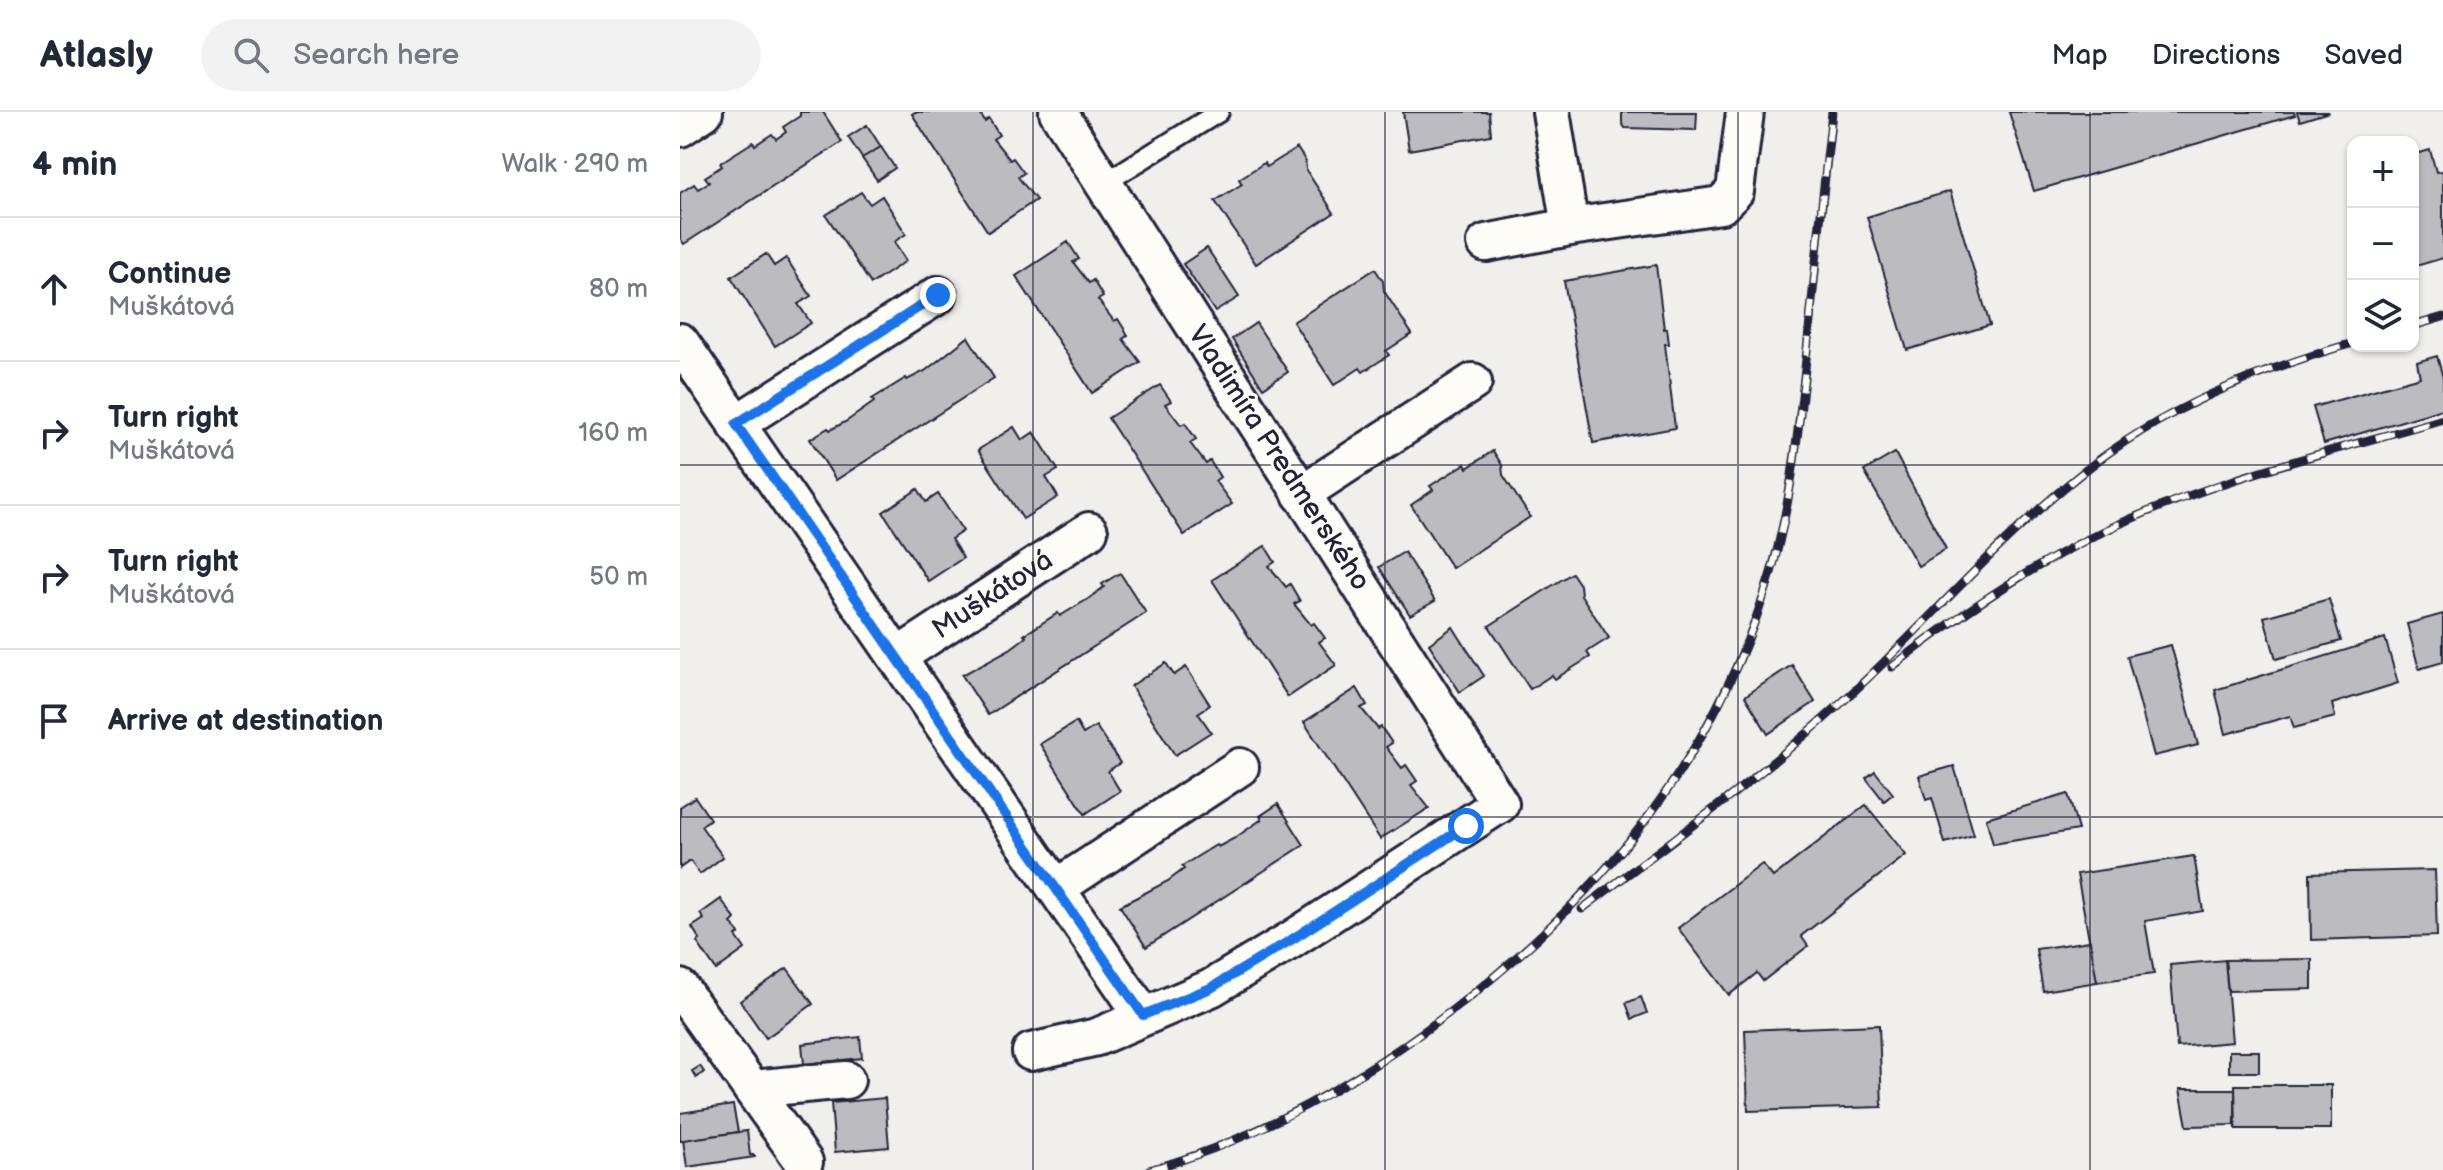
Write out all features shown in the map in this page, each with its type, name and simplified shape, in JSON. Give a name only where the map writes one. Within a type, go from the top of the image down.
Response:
[{"type":"street","points":[[680,128],[704,112]]},
{"type":"street","name":"Vladimíra Predmerského","points":[[1058,112],[1500,804],[1291,940],[1211,988],[1143,1015]]},
{"type":"street","points":[[1551,112],[1570,227]]},
{"type":"street","points":[[1486,243],[1721,205],[1735,191],[1745,112]]},
{"type":"street","points":[[736,424],[938,295]]},
{"type":"street","points":[[680,342],[1143,1015],[1097,1037],[1031,1052]]},
{"type":"street","points":[[1301,494],[1473,382]]},
{"type":"street","name":"Muškátová","points":[[897,657],[1089,531]]},
{"type":"street","points":[[1056,888],[1240,767]]},
{"type":"street","points":[[680,988],[804,1162]]},
{"type":"street","points":[[752,1089],[846,1080]]},
{"type":"lane","points":[[1104,183],[1219,112]]},
{"type":"building","points":[[800,112],[823,112],[842,142],[684,244],[680,238],[680,193],[694,184],[698,189],[709,182],[705,177],[722,166],[720,163],[753,142],[755,145],[772,134],[776,139],[786,132],[783,127],[800,116]]},
{"type":"building","points":[[979,112],[985,122],[989,119],[999,135],[993,139],[1024,173],[1018,177],[1036,200],[988,232],[912,114]]},
{"type":"building","points":[[1403,112],[1489,112],[1491,135],[1409,150]]},
{"type":"building","points":[[1622,112],[1697,112],[1696,130],[1625,128]]},
{"type":"building","points":[[2009,112],[2294,112],[2295,115],[2034,191]]},
{"type":"building","points":[[2297,112],[2329,112],[2300,121]]},
{"type":"building","points":[[867,125],[881,147],[862,158],[848,137]]},
{"type":"building","points":[[881,147],[895,168],[877,180],[862,158]]},
{"type":"building","points":[[1297,148],[1305,160],[1306,170],[1334,213],[1256,264],[1215,201],[1242,184],[1239,179],[1264,163],[1267,167]]},
{"type":"building","points":[[2430,150],[2436,172],[2443,171],[2443,258],[2419,265],[2419,208],[2419,153]]},
{"type":"building","points":[[1950,191],[1990,325],[1907,350],[1867,217]]},
{"type":"building","points":[[861,192],[870,204],[882,196],[906,234],[894,242],[906,261],[871,284],[826,215]]},
{"type":"building","points":[[1068,242],[1079,259],[1073,262],[1089,283],[1093,280],[1103,297],[1098,300],[1114,321],[1118,319],[1128,335],[1123,339],[1140,362],[1092,393],[1016,276]]},
{"type":"building","points":[[1207,248],[1239,297],[1215,312],[1183,264]]},
{"type":"building","points":[[766,254],[774,266],[786,258],[811,296],[798,304],[811,323],[775,346],[731,277]]},
{"type":"building","points":[[1656,265],[1664,329],[1667,328],[1669,344],[1665,344],[1675,428],[1593,443],[1564,281]]},
{"type":"building","points":[[1375,269],[1383,281],[1384,291],[1412,334],[1386,351],[1389,355],[1363,372],[1360,368],[1334,385],[1293,322]]},
{"type":"building","points":[[1256,323],[1288,372],[1263,388],[1232,339]]},
{"type":"building","points":[[968,337],[994,378],[836,480],[810,439],[847,421],[874,402],[872,399],[906,378],[925,371]]},
{"type":"building","points":[[2437,356],[2443,378],[2443,409],[2324,444],[2313,407],[2420,377],[2417,362]]},
{"type":"building","points":[[1160,385],[1171,401],[1165,404],[1196,439],[1190,443],[1206,464],[1210,461],[1220,477],[1215,481],[1232,504],[1184,535],[1108,418]]},
{"type":"building","points":[[1014,427],[1022,440],[1034,432],[1058,470],[1046,477],[1058,497],[1023,519],[978,450]]},
{"type":"building","points":[[1493,451],[1502,465],[1503,475],[1530,517],[1452,568],[1411,505],[1433,490],[1430,486]]},
{"type":"building","points":[[1895,453],[1946,549],[1918,566],[1864,471]]},
{"type":"building","points":[[918,489],[926,502],[938,494],[963,531],[951,539],[963,558],[928,581],[883,512]]},
{"type":"building","points":[[1265,546],[1275,562],[1269,566],[1286,587],[1290,584],[1300,601],[1294,604],[1325,638],[1319,642],[1336,665],[1288,697],[1212,580]]},
{"type":"building","points":[[1404,552],[1435,601],[1410,615],[1379,567]]},
{"type":"building","points":[[1120,573],[1146,613],[988,715],[962,675],[1010,649],[1026,637],[1024,635],[1058,613],[1060,616],[1088,599],[1104,587],[1102,584]]},
{"type":"building","points":[[1572,573],[1580,585],[1581,595],[1609,638],[1587,652],[1590,657],[1555,679],[1552,675],[1530,689],[1489,626]]},
{"type":"building","points":[[2329,599],[2341,641],[2276,659],[2264,617]]},
{"type":"building","points":[[2443,614],[2443,662],[2419,669],[2407,624]]},
{"type":"building","points":[[1453,627],[1484,676],[1460,692],[1429,644]]},
{"type":"building","points":[[2385,638],[2398,683],[2332,704],[2335,717],[2294,728],[2290,716],[2226,734],[2215,690]]},
{"type":"building","points":[[2171,645],[2198,745],[2154,756],[2127,656]]},
{"type":"building","points":[[1166,663],[1174,675],[1186,667],[1210,705],[1198,713],[1211,732],[1175,755],[1131,686]]},
{"type":"building","points":[[1792,665],[1815,702],[1768,734],[1745,696]]},
{"type":"building","points":[[1357,688],[1367,705],[1361,708],[1392,743],[1386,747],[1402,768],[1406,765],[1417,781],[1411,785],[1429,808],[1380,839],[1304,722]]},
{"type":"building","points":[[1076,722],[1083,734],[1096,726],[1120,763],[1108,771],[1120,791],[1085,814],[1040,744]]},
{"type":"building","points":[[1954,766],[1974,835],[1945,843],[1932,798],[1926,800],[1919,776]]},
{"type":"building","points":[[1875,771],[1893,794],[1884,801],[1866,778]]},
{"type":"building","points":[[2068,794],[2078,830],[1993,844],[1986,818]]},
{"type":"building","points":[[695,797],[710,819],[701,826],[723,857],[700,874],[690,861],[680,868],[680,807]]},
{"type":"building","points":[[1278,804],[1304,845],[1146,947],[1120,906],[1168,881],[1184,869],[1182,866],[1216,845],[1218,847],[1235,838]]},
{"type":"building","points":[[1866,805],[1906,855],[1801,936],[1808,946],[1763,981],[1757,973],[1729,995],[1678,928],[1762,864],[1773,877]]},
{"type":"building","points":[[2194,856],[2203,911],[2145,921],[2154,974],[2097,982],[2077,874]]},
{"type":"building","points":[[2435,870],[2437,936],[2311,940],[2310,873]]},
{"type":"building","points":[[721,899],[735,919],[731,923],[745,949],[716,970],[697,942],[700,940],[692,927],[704,919],[700,914]]},
{"type":"building","points":[[2090,941],[2097,982],[2043,991],[2036,949]]},
{"type":"building","points":[[2312,959],[2312,989],[2228,991],[2225,960]]},
{"type":"building","points":[[2225,960],[2232,1042],[2177,1047],[2170,965]]},
{"type":"building","points":[[787,968],[813,1004],[766,1038],[740,1001]]},
{"type":"building","points":[[1641,997],[1647,1013],[1632,1019],[1626,1003]]},
{"type":"building","points":[[1879,1025],[1882,1107],[1748,1111],[1745,1030]]},
{"type":"building","points":[[860,1037],[862,1058],[804,1064],[802,1044]]},
{"type":"building","points":[[2229,1051],[2259,1051],[2259,1072],[2229,1072]]},
{"type":"building","points":[[700,1066],[704,1072],[696,1078],[692,1071]]},
{"type":"building","points":[[2235,1085],[2331,1085],[2331,1129],[2236,1129]]},
{"type":"building","points":[[2180,1089],[2235,1089],[2235,1125],[2187,1126]]},
{"type":"building","points":[[885,1098],[889,1147],[835,1152],[831,1103]]},
{"type":"building","points":[[733,1105],[738,1132],[680,1141],[680,1113]]},
{"type":"building","points":[[747,1131],[750,1155],[755,1157],[687,1167],[683,1140]]},
{"type":"railway","points":[[1149,1170],[1269,1125],[1344,1084],[1450,1012],[1553,924],[1599,877],[1678,774],[1712,717],[1741,657],[1765,592],[1781,533],[1797,442],[1832,112]]},
{"type":"railway","points":[[2419,324],[2443,317]]},
{"type":"railway","points":[[1582,909],[1808,733],[1869,677],[2018,528],[2112,450],[2211,394],[2281,366],[2347,345]]},
{"type":"railway","points":[[1892,667],[2016,579],[2138,516],[2267,470],[2443,419]]},
{"type":"route","points":[[938,295],[736,424],[1143,1015],[1211,988],[1466,826]]}]
